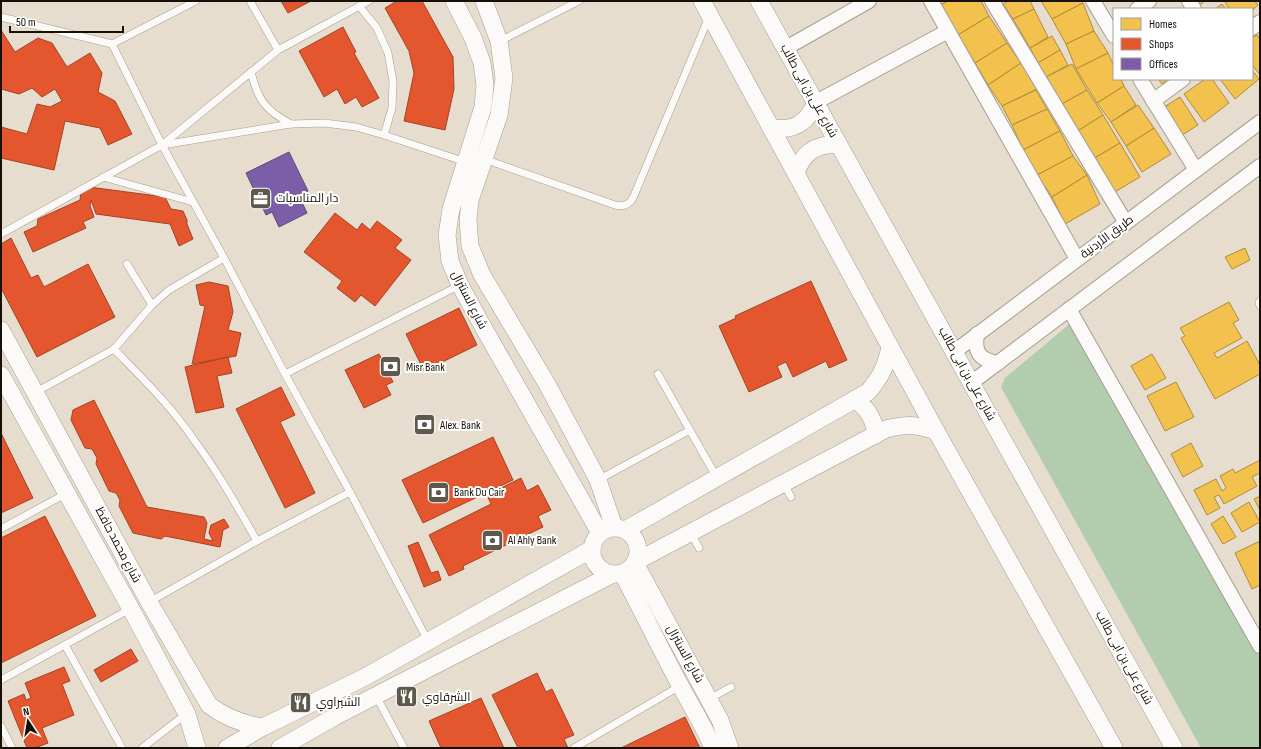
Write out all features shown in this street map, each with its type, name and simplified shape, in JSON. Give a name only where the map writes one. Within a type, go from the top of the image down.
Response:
[{"type":"street","name":"شارع السنترال","points":[[454,1],[473,38],[482,63],[485,85],[483,107],[451,209],[447,235],[450,261],[460,285],[573,485],[613,530]]},
{"type":"street","name":"شارع السنترال","points":[[484,1],[499,41],[504,78],[499,115],[470,200],[468,220],[470,246],[482,275],[547,384],[595,475],[613,530]]},
{"type":"street","name":"شارع على بن ابى طالب","points":[[759,1],[971,382],[1167,744]]},
{"type":"street","points":[[786,48],[868,1]]},
{"type":"street","points":[[931,1],[1077,259]]},
{"type":"street","points":[[992,1],[1126,223]]},
{"type":"street","points":[[1093,1],[1112,30]]},
{"type":"street","points":[[1138,8],[1149,1]]},
{"type":"street","points":[[706,8],[936,431],[1114,748]]},
{"type":"street","points":[[770,127],[779,129],[798,125],[806,119],[816,102],[948,31]]},
{"type":"street","points":[[1141,80],[1196,170]]},
{"type":"street","points":[[1153,101],[1182,80]]},
{"type":"street","name":"طريق الأردنية","points":[[954,352],[1260,122]]},
{"type":"street","points":[[796,173],[802,160],[812,150],[820,146],[830,144],[839,145]]},
{"type":"street","points":[[971,382],[1260,166]]},
{"type":"street","points":[[1069,309],[1260,646]]},
{"type":"street","points":[[482,325],[504,311]]},
{"type":"street","name":"شارع محمد حافظ","points":[[1,330],[149,602],[209,705],[221,715],[249,725],[263,727]]},
{"type":"street","points":[[977,334],[975,345],[979,354],[987,361],[998,363]]},
{"type":"street","points":[[626,568],[601,569],[593,559],[592,549],[594,539],[717,478],[868,392],[879,379],[887,364],[890,347]]},
{"type":"street","name":"شارع محمد حافظ","points":[[2,379],[67,493],[187,714],[197,748]]},
{"type":"street","points":[[17,403],[36,392]]},
{"type":"street","points":[[855,399],[869,413],[873,420],[876,435]]},
{"type":"street","points":[[280,748],[336,716],[626,568],[695,540],[788,490],[886,429],[904,425],[921,426],[936,431]]},
{"type":"street","points":[[573,485],[595,475]]},
{"type":"street","points":[[613,530],[634,537],[637,542],[639,549],[626,568]]},
{"type":"street","points":[[227,748],[263,727],[365,677],[592,549]]},
{"type":"street","name":"شارع السنترال","points":[[626,568],[660,627],[709,699],[720,720],[730,748]]},
{"type":"street","name":"شارع السنترال","points":[[660,627],[680,686],[705,727],[713,748]]},
{"type":"street","points":[[365,677],[376,696]]},
{"type":"lane","points":[[1,17],[112,44],[196,1]]},
{"type":"lane","points":[[250,1],[278,50]]},
{"type":"lane","points":[[1,234],[162,145],[278,50],[369,1]]},
{"type":"lane","points":[[499,41],[579,1]]},
{"type":"lane","points":[[359,6],[376,28],[388,53],[394,81],[392,108],[384,135]]},
{"type":"lane","points":[[484,160],[615,205],[619,206],[628,204],[633,198],[706,8]]},
{"type":"lane","points":[[112,44],[162,145],[350,492],[428,641]]},
{"type":"lane","points":[[251,72],[255,88],[263,104],[276,116],[291,124]]},
{"type":"lane","points":[[162,145],[291,124],[324,123],[356,127],[466,162]]},
{"type":"lane","points":[[103,178],[193,202]]},
{"type":"lane","points":[[36,392],[114,349],[152,304],[169,290],[224,258]]},
{"type":"lane","points":[[127,264],[152,304]]},
{"type":"lane","points":[[285,374],[460,285]]},
{"type":"lane","points":[[1260,301],[1260,306]]},
{"type":"lane","points":[[114,349],[156,392],[194,438],[227,488],[257,540]]},
{"type":"lane","points":[[658,374],[717,478]]},
{"type":"lane","points":[[595,475],[690,430]]},
{"type":"lane","points":[[149,602],[257,540],[350,492]]},
{"type":"lane","points":[[1,529],[67,493]]},
{"type":"lane","points":[[1,680],[131,609]]},
{"type":"lane","points":[[65,645],[122,748]]},
{"type":"lane","points":[[574,748],[680,686]]},
{"type":"lane","points":[[709,699],[731,687]]},
{"type":"lane","points":[[376,696],[404,748]]},
{"type":"lane","points":[[142,748],[187,714]]},
{"type":"lane","points":[[1,726],[12,748]]},
{"type":"green space","points":[[1072,322],[1260,656],[1260,748],[1201,748],[1001,387],[1005,378]]},
{"type":"building: Homes","points":[[938,1],[948,1],[941,5]]},
{"type":"building: Homes","points":[[948,1],[981,1],[989,16],[958,35],[941,5]]},
{"type":"building: Homes","points":[[1008,1],[1030,1],[1034,9],[1013,19],[1003,4]]},
{"type":"building: Homes","points":[[1041,1],[1082,1],[1083,3],[1052,19]]},
{"type":"building: Homes","points":[[1194,1],[1205,1],[1198,6]]},
{"type":"building: Homes","points":[[1228,1],[1255,1],[1258,5],[1253,10],[1253,8],[1229,8],[1225,3]]},
{"type":"building: Homes","points":[[1083,3],[1094,31],[1066,44],[1052,19]]},
{"type":"building: Homes","points":[[1222,4],[1225,8],[1216,8]]},
{"type":"building: Homes","points":[[1034,9],[1048,37],[1030,48],[1013,19]]},
{"type":"building: Homes","points":[[989,16],[1007,43],[975,63],[958,35]]},
{"type":"building: Homes","points":[[1094,31],[1108,53],[1076,69],[1066,44]]},
{"type":"building: Homes","points":[[1257,35],[1260,39],[1260,75],[1253,66],[1253,37]]},
{"type":"building: Homes","points":[[1052,36],[1060,50],[1038,63],[1030,48]]},
{"type":"building: Homes","points":[[1007,43],[1021,63],[988,85],[975,63]]},
{"type":"building: Homes","points":[[1060,50],[1068,65],[1046,77],[1038,63]]},
{"type":"building: Homes","points":[[1108,53],[1113,64],[1113,80],[1121,80],[1124,86],[1097,103],[1076,69]]},
{"type":"building: Homes","points":[[1021,63],[1037,89],[1002,106],[988,85]]},
{"type":"building: Homes","points":[[1072,64],[1087,90],[1060,105],[1046,77]]},
{"type":"building: Homes","points":[[1253,71],[1259,79],[1235,99],[1221,80],[1253,80]]},
{"type":"building: Homes","points":[[1159,80],[1167,80],[1162,84]]},
{"type":"building: Homes","points":[[1204,80],[1213,80],[1229,103],[1204,122],[1184,94]]},
{"type":"building: Homes","points":[[1124,86],[1136,105],[1111,122],[1097,103]]},
{"type":"building: Homes","points":[[1036,90],[1047,109],[1012,125],[1002,106]]},
{"type":"building: Homes","points":[[1087,90],[1103,115],[1076,132],[1060,105]]},
{"type":"building: Homes","points":[[1180,97],[1198,125],[1179,137],[1161,109]]},
{"type":"building: Homes","points":[[1138,105],[1154,128],[1126,146],[1111,122]]},
{"type":"building: Homes","points":[[1047,109],[1060,131],[1023,150],[1012,125]]},
{"type":"building: Homes","points":[[1103,115],[1120,143],[1093,159],[1076,132]]},
{"type":"building: Homes","points":[[1154,128],[1171,154],[1142,172],[1126,146]]},
{"type":"building: Homes","points":[[1060,131],[1073,156],[1037,175],[1023,150]]},
{"type":"building: Homes","points":[[1120,143],[1140,177],[1113,193],[1093,159]]},
{"type":"building: Homes","points":[[1073,156],[1087,175],[1052,197],[1037,175]]},
{"type":"building: Homes","points":[[1087,175],[1100,204],[1065,224],[1052,197]]},
{"type":"building: Homes","points":[[1245,248],[1250,260],[1232,269],[1225,257]]},
{"type":"building: Homes","points":[[1229,302],[1239,320],[1233,323],[1242,338],[1214,353],[1217,358],[1247,341],[1260,365],[1260,374],[1215,399],[1181,338],[1185,336],[1180,328]]},
{"type":"building: Homes","points":[[1152,354],[1166,378],[1145,390],[1131,366]]},
{"type":"building: Homes","points":[[1176,382],[1194,417],[1165,431],[1147,396]]},
{"type":"building: Homes","points":[[1191,443],[1203,466],[1183,477],[1171,454]]},
{"type":"building: Homes","points":[[1260,460],[1260,473],[1252,477],[1257,486],[1224,504],[1219,495],[1214,497],[1220,508],[1207,515],[1194,490],[1216,479],[1222,491],[1226,488],[1220,476],[1233,469],[1235,473]]},
{"type":"building: Homes","points":[[1260,496],[1260,510],[1254,499]]},
{"type":"building: Homes","points":[[1249,502],[1260,522],[1242,532],[1231,513]]},
{"type":"building: Homes","points":[[1223,516],[1236,537],[1223,544],[1211,524]]},
{"type":"building: Homes","points":[[1260,541],[1260,585],[1252,589],[1235,553]]},
{"type":"building: Shops","points":[[281,1],[311,1],[288,13]]},
{"type":"building: Shops","points":[[397,1],[422,1],[453,57],[454,89],[445,130],[404,121],[414,73],[409,51],[385,8]]},
{"type":"building: Shops","points":[[343,27],[356,52],[354,53],[379,98],[362,107],[356,97],[345,104],[337,89],[324,97],[299,51]]},
{"type":"building: Shops","points":[[1,30],[15,52],[38,38],[52,43],[67,67],[90,53],[102,73],[98,92],[115,101],[132,134],[108,145],[100,128],[65,121],[54,170],[1,158],[1,127],[27,134],[37,104],[50,107],[62,101],[55,89],[42,97],[32,88],[19,94],[1,89]]},
{"type":"building: Shops","points":[[89,187],[165,197],[171,209],[183,211],[193,239],[179,246],[170,224],[96,214],[91,200],[90,206],[94,217],[83,222],[86,228],[33,252],[24,232],[37,226],[38,219],[80,200],[81,191]]},
{"type":"building: Shops","points":[[335,213],[357,230],[362,223],[370,230],[377,221],[402,240],[395,248],[411,260],[375,306],[361,295],[355,302],[337,288],[342,281],[304,252]]},
{"type":"building: Shops","points":[[11,238],[31,278],[38,275],[44,287],[88,264],[115,317],[37,357],[1,288],[1,244]]},
{"type":"building: Shops","points":[[811,281],[847,360],[829,368],[826,361],[793,377],[786,362],[777,366],[782,377],[749,392],[719,326],[736,318],[735,316]]},
{"type":"building: Shops","points":[[209,282],[228,286],[233,312],[228,330],[241,333],[236,356],[192,364],[205,306],[200,305],[196,285]]},
{"type":"building: Shops","points":[[459,308],[477,345],[424,371],[406,334]]},
{"type":"building: Shops","points":[[379,354],[393,382],[386,385],[391,395],[364,408],[345,370]]},
{"type":"building: Shops","points":[[228,357],[232,373],[217,376],[224,407],[196,413],[185,367]]},
{"type":"building: Shops","points":[[281,387],[295,415],[280,422],[315,493],[285,508],[236,409]]},
{"type":"building: Shops","points":[[94,400],[147,507],[204,517],[207,523],[204,539],[213,541],[209,533],[211,525],[224,519],[229,527],[223,530],[220,547],[165,536],[161,539],[133,533],[119,506],[120,500],[116,493],[109,491],[96,464],[97,458],[92,449],[85,448],[71,420],[73,410]]},
{"type":"building: Shops","points":[[1,433],[33,498],[1,513]]},
{"type":"building: Shops","points":[[493,437],[513,480],[423,523],[402,480]]},
{"type":"building: Shops","points":[[521,478],[527,491],[538,485],[551,510],[538,516],[543,527],[463,566],[464,569],[449,576],[429,535],[491,504],[487,495]]},
{"type":"building: Shops","points":[[45,516],[96,616],[1,663],[1,538]]},
{"type":"building: Shops","points":[[418,542],[431,573],[438,571],[441,580],[424,587],[408,546]]},
{"type":"building: Shops","points":[[131,649],[138,661],[101,682],[94,670]]},
{"type":"building: Shops","points":[[64,667],[70,681],[62,684],[74,715],[42,728],[48,743],[35,748],[27,748],[8,701],[24,694],[26,700],[31,698],[25,683]]},
{"type":"building: Shops","points":[[537,673],[546,692],[552,689],[574,735],[564,739],[568,748],[518,748],[492,695]]},
{"type":"building: Shops","points":[[481,698],[504,748],[441,748],[429,721]]},
{"type":"building: Shops","points":[[685,717],[700,748],[621,748]]},
{"type":"building: Offices","points":[[289,152],[308,191],[299,196],[307,213],[279,227],[272,212],[266,215],[246,173]]},
{"type":"place","name":"دار المناسبات","points":[[260,198]]},
{"type":"place","name":"Misr Bank","points":[[391,367]]},
{"type":"place","name":"Alex. Bank","points":[[424,425]]},
{"type":"place","name":"Bank Du Cair","points":[[439,492]]},
{"type":"place","name":"Al Ahly Bank","points":[[493,540]]},
{"type":"place","name":"الشرقاوي","points":[[406,697]]},
{"type":"place","name":"الشبراوي","points":[[301,702]]}]
